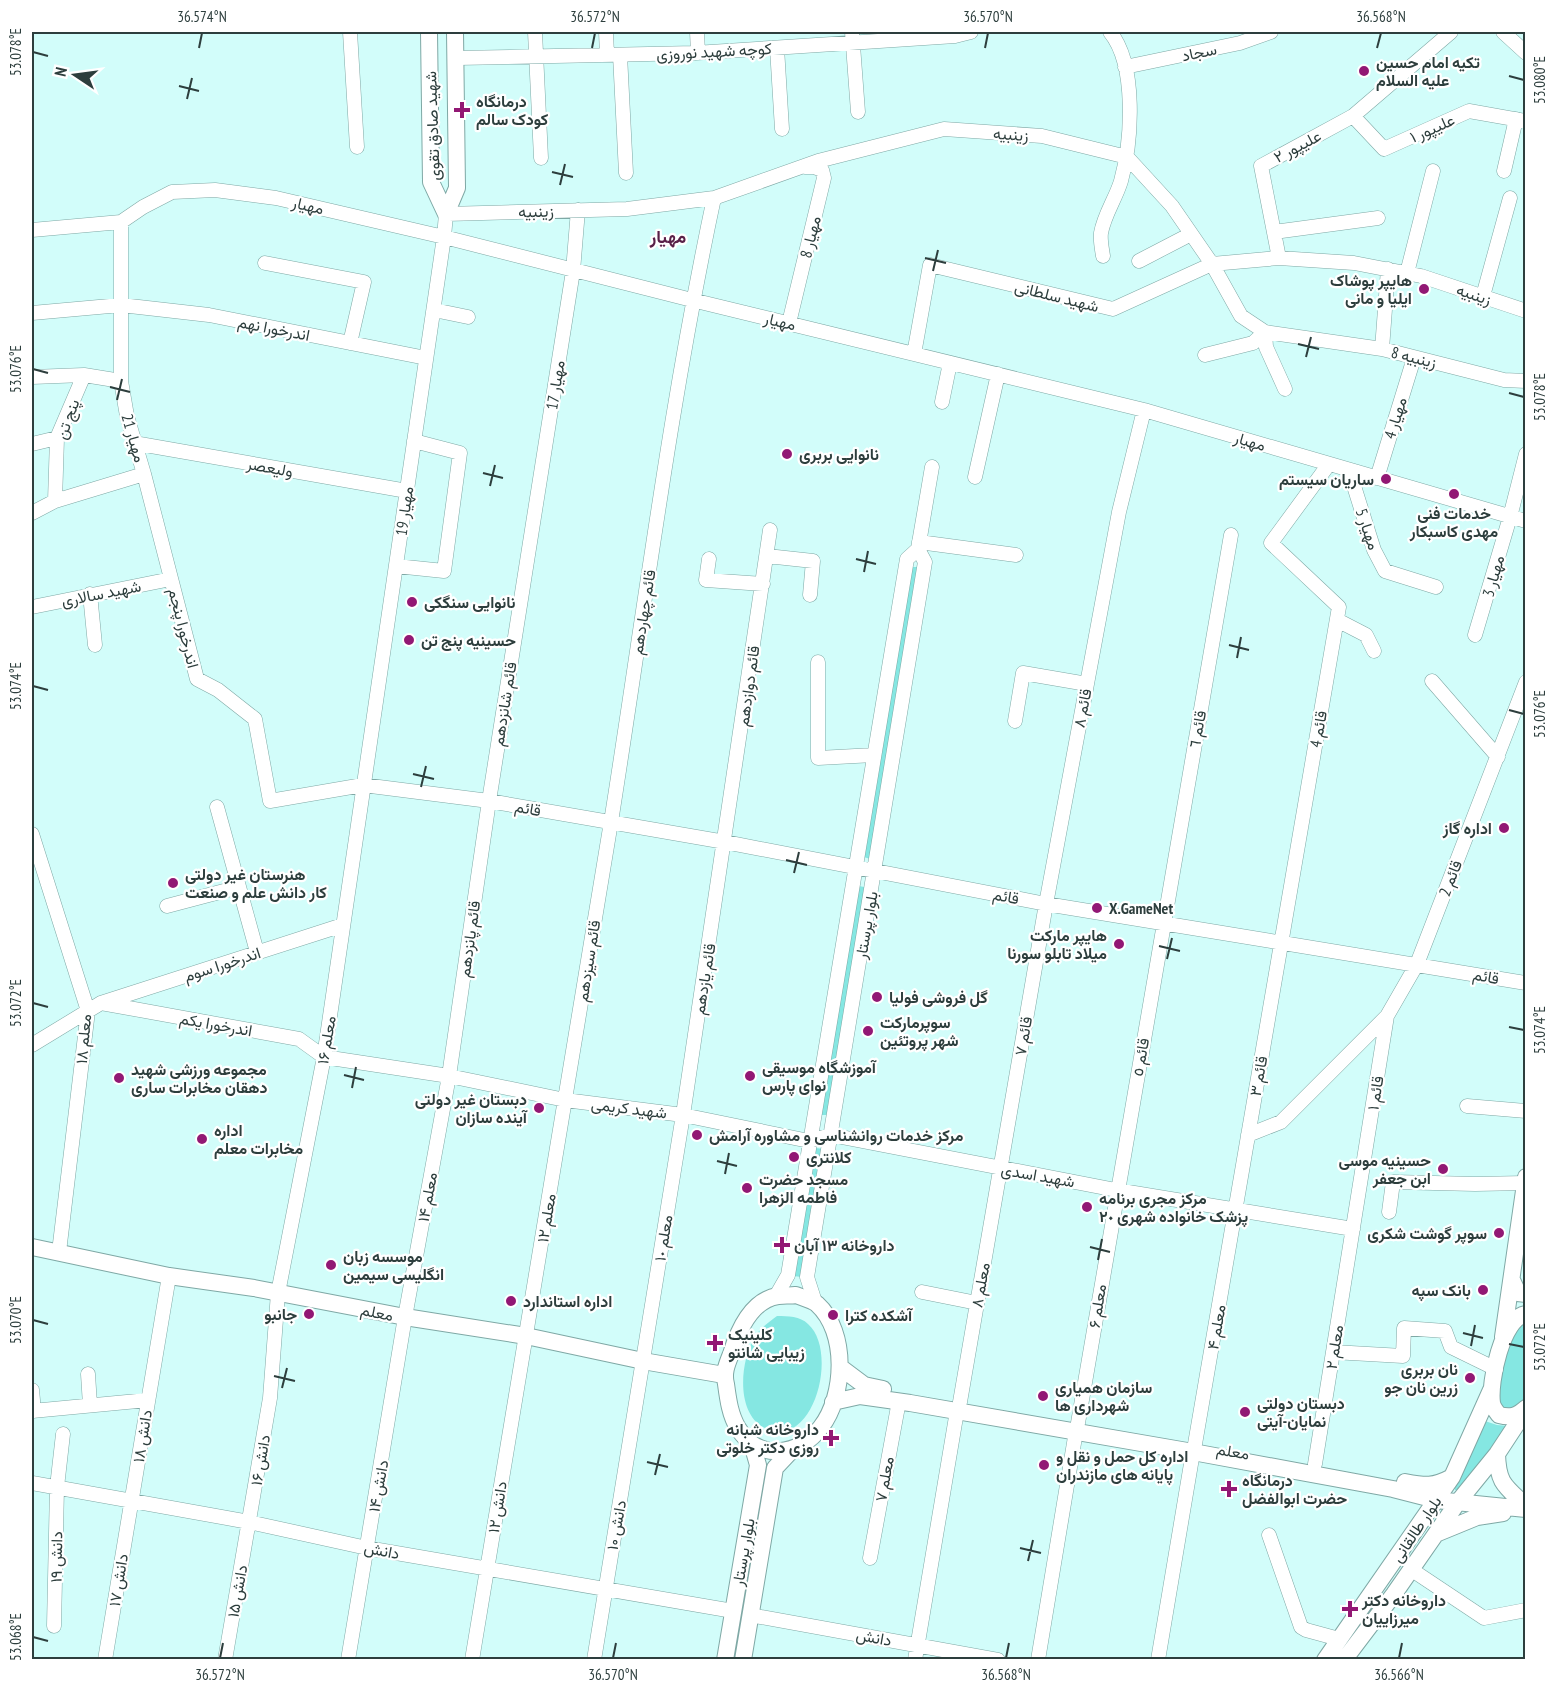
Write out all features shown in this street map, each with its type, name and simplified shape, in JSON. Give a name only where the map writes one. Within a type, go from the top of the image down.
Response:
[{"type":"main road","name":"شهید صادق تقوی","points":[[429,32],[431,182],[446,214]]},
{"type":"main road","name":"شهید صادق تقوی","points":[[446,214],[457,188],[455,32]]},
{"type":"main road","points":[[1503,1337],[1526,1177]]},
{"type":"main road","name":"معلم","points":[[32,1247],[169,1276],[254,1288],[405,1317],[526,1336],[643,1361],[724,1375]]},
{"type":"main road","points":[[1512,1280],[1518,1293],[1526,1294]]},
{"type":"main road","points":[[796,1295],[816,1302],[829,1317],[837,1335],[840,1367],[833,1402],[822,1427],[809,1441],[791,1451],[771,1451],[752,1444],[738,1429],[730,1412],[724,1375],[737,1335],[745,1320],[758,1306],[776,1296],[796,1295]]},
{"type":"main road","points":[[1503,1337],[1512,1322],[1520,1315],[1526,1314]]},
{"type":"main road","name":"بلوار طالقانی","points":[[1324,1659],[1452,1477],[1491,1390],[1503,1337]]},
{"type":"main road","name":"معلم","points":[[840,1367],[864,1386],[958,1406],[1194,1448],[1436,1500],[1458,1502]]},
{"type":"main road","points":[[1491,1390],[1492,1406],[1499,1415],[1508,1417],[1518,1415],[1526,1409]]},
{"type":"main road","name":"معلم","points":[[833,1402],[860,1396],[958,1406]]},
{"type":"main road","name":"بلوار طالقانی","points":[[1344,1659],[1412,1570],[1458,1502],[1497,1454],[1526,1409]]},
{"type":"main road","name":"بلوار پرستار","points":[[725,1659],[758,1465],[752,1444]]},
{"type":"main road","name":"معلم","points":[[1194,1448],[1315,1464],[1430,1486],[1438,1485],[1452,1477]]},
{"type":"main road","name":"بلوار پرستار","points":[[743,1659],[775,1468],[791,1451]]},
{"type":"main road","points":[[1497,1454],[1497,1471],[1501,1482],[1526,1508]]},
{"type":"main road","points":[[1393,1489],[1409,1499],[1417,1508],[1419,1526]]},
{"type":"main road","points":[[1458,1502],[1526,1508]]},
{"type":"main road","points":[[1438,1533],[1477,1517],[1526,1508]]},
{"type":"main road","points":[[733,1611],[750,1614]]},
{"type":"street","points":[[350,32],[357,147]]},
{"type":"street","points":[[535,32],[541,158]]},
{"type":"street","points":[[606,32],[614,55],[626,173]]},
{"type":"street","points":[[698,32],[698,53]]},
{"type":"street","name":"کوچه شهید نوروزی","points":[[457,58],[698,53],[777,48],[852,37],[955,36],[970,32]]},
{"type":"street","points":[[1103,256],[1101,233],[1127,157],[1131,111],[1125,67],[1110,32]]},
{"type":"street","name":"سجاد","points":[[1125,67],[1240,43],[1271,32]]},
{"type":"street","points":[[1353,116],[1451,32]]},
{"type":"street","points":[[1503,32],[1526,53]]},
{"type":"street","points":[[852,37],[858,112]]},
{"type":"street","points":[[777,48],[782,129]]},
{"type":"street","name":"علیپور ۱","points":[[1353,116],[1384,149],[1469,111],[1521,120]]},
{"type":"street","name":"علیپور ۲","points":[[1279,258],[1261,166],[1353,116]]},
{"type":"street","points":[[1504,171],[1521,120]]},
{"type":"street","name":"زینبیه","points":[[446,214],[627,209],[714,198],[803,166],[944,129],[1042,136],[1127,157]]},
{"type":"street","points":[[1127,157],[1172,206],[1212,264],[1241,316],[1265,332],[1382,349]]},
{"type":"street","name":"مهیار 8","points":[[789,323],[824,178],[822,170],[803,166]]},
{"type":"street","points":[[1407,273],[1433,171]]},
{"type":"street","name":"مهیار","points":[[32,230],[121,222],[172,192],[215,190],[276,198],[444,237],[573,271],[1144,410],[1526,521]]},
{"type":"street","name":"قائم چهاردهم","points":[[611,823],[674,402],[692,300],[714,198]]},
{"type":"street","points":[[1482,297],[1510,198]]},
{"type":"street","name":"مهیار 17","points":[[537,500],[573,271],[578,210]]},
{"type":"street","name":"مهیار 19","points":[[363,786],[434,310],[446,214]]},
{"type":"street","points":[[1274,232],[1378,218]]},
{"type":"street","name":"مهیار 21","points":[[121,222],[121,381],[134,443],[171,579]]},
{"type":"street","points":[[1139,261],[1191,234]]},
{"type":"street","name":"زینبیه","points":[[1212,264],[1279,258],[1354,263],[1407,273],[1526,311]]},
{"type":"street","points":[[265,263],[364,282],[350,343]]},
{"type":"street","name":"شهید سلطانی","points":[[914,354],[930,265],[1113,309],[1212,264]]},
{"type":"street","name":"زینبیه 8","points":[[1388,269],[1382,349],[1504,380],[1526,381]]},
{"type":"street","name":"اندرخورا نهم","points":[[32,313],[121,305],[209,315],[426,358]]},
{"type":"street","points":[[434,310],[468,317]]},
{"type":"street","points":[[1205,355],[1253,343],[1265,332]]},
{"type":"street","points":[[1265,332],[1266,347],[1285,389]]},
{"type":"street","name":"مهیار 4","points":[[1377,478],[1414,358]]},
{"type":"street","points":[[942,402],[950,363]]},
{"type":"street","points":[[975,477],[998,374]]},
{"type":"street","points":[[32,377],[84,375],[121,381]]},
{"type":"street","name":"پنج تن","points":[[55,501],[57,438],[84,375]]},
{"type":"street","name":"قائم ٨","points":[[1046,904],[1119,512],[1144,410]]},
{"type":"street","points":[[32,444],[57,438]]},
{"type":"street","points":[[396,566],[444,571],[460,453],[414,441]]},
{"type":"street","name":"ولیعصر","points":[[134,443],[407,491]]},
{"type":"street","name":"مهیار 3","points":[[1475,635],[1526,454]]},
{"type":"street","points":[[1329,464],[1271,543],[1339,607],[1337,620],[1366,635],[1374,651]]},
{"type":"street","name":"بلوار پرستار","points":[[776,1296],[788,1275],[907,559],[918,545],[932,467]]},
{"type":"street","name":"مهیار 5","points":[[1349,470],[1374,550],[1385,571],[1436,587]]},
{"type":"street","points":[[32,513],[55,501],[144,474]]},
{"type":"street","name":"قائم شانزدهم","points":[[489,801],[537,500]]},
{"type":"street","name":"قائم دوازدهم","points":[[725,843],[770,531]]},
{"type":"street","name":"قائم ٦","points":[[1163,924],[1231,535]]},
{"type":"street","points":[[918,545],[1016,555]]},
{"type":"street","name":"بلوار پرستار","points":[[816,1302],[807,1277],[925,562],[918,545]]},
{"type":"street","points":[[766,556],[813,561],[810,595]]},
{"type":"street","points":[[709,559],[706,580],[762,584]]},
{"type":"street","name":"شهید سالاری","points":[[32,607],[171,579]]},
{"type":"street","name":"اندرخورا پنجم","points":[[171,579],[197,679],[218,690],[255,719],[270,801],[363,786]]},
{"type":"street","points":[[90,594],[94,645]]},
{"type":"street","name":"قائم 4","points":[[1282,943],[1337,620]]},
{"type":"street","points":[[818,662],[818,758],[874,755]]},
{"type":"street","points":[[1016,721],[1023,673],[1087,684]]},
{"type":"street","points":[[1432,681],[1497,757]]},
{"type":"street","name":"قائم 2","points":[[1418,964],[1526,682]]},
{"type":"street","name":"قائم","points":[[363,786],[489,801],[1046,904],[1526,982]]},
{"type":"street","name":"معلم ۱۶","points":[[270,1398],[278,1293],[324,1057],[363,786]]},
{"type":"street","name":"قائم پانزدهم","points":[[449,1076],[489,801]]},
{"type":"street","points":[[217,807],[257,952]]},
{"type":"street","name":"قائم سیزدهم","points":[[565,1100],[611,823]]},
{"type":"street","name":"معلم ۱۸","points":[[32,834],[88,1011],[59,1252]]},
{"type":"street","name":"قائم یازدهم","points":[[683,1115],[725,843]]},
{"type":"street","points":[[167,906],[239,887]]},
{"type":"street","name":"قائم ٧","points":[[1001,1169],[1046,904]]},
{"type":"street","name":"قائم ٥","points":[[1116,1190],[1163,924]]},
{"type":"street","name":"اندرخورا سوم","points":[[33,1039],[102,1003],[343,925]]},
{"type":"street","name":"قائم ٣","points":[[1237,1210],[1282,943]]},
{"type":"street","name":"قائم ١","points":[[1353,1229],[1388,1016],[1418,964]]},
{"type":"street","name":"اندرخورا یکم","points":[[102,1003],[299,1039],[324,1057]]},
{"type":"street","points":[[1248,1135],[1281,1122],[1388,1016]]},
{"type":"street","name":"شهید کریمی","points":[[324,1057],[449,1076],[565,1100],[683,1115],[809,1141]]},
{"type":"street","name":"معلم ۱۴","points":[[388,1424],[449,1076]]},
{"type":"street","name":"معلم ١٢","points":[[508,1444],[565,1100]]},
{"type":"street","points":[[1467,1106],[1526,1111]]},
{"type":"street","name":"معلم ١٠","points":[[627,1461],[683,1115]]},
{"type":"street","points":[[809,1141],[831,1135]]},
{"type":"street","name":"شهید اسدی","points":[[831,1135],[1116,1190],[1353,1229]]},
{"type":"street","name":"معلم ۸","points":[[915,1659],[1001,1169]]},
{"type":"street","points":[[1389,1212],[1393,1182],[1525,1183]]},
{"type":"street","name":"معلم ۶","points":[[1038,1659],[1116,1190]]},
{"type":"street","name":"معلم ۴","points":[[1158,1659],[1237,1210]]},
{"type":"street","name":"معلم ٢","points":[[1315,1464],[1353,1229]]},
{"type":"street","name":"دانش ١٨","points":[[132,1501],[169,1276]]},
{"type":"street","points":[[922,1292],[977,1303]]},
{"type":"street","points":[[1333,1352],[1403,1356],[1404,1328],[1445,1331],[1450,1347],[1496,1369]]},
{"type":"street","points":[[88,1374],[90,1406]]},
{"type":"street","points":[[32,1390],[33,1411],[148,1400]]},
{"type":"street","name":"دانش ۱۶","points":[[249,1522],[270,1398]]},
{"type":"street","name":"معلم ٧","points":[[870,1558],[899,1401]]},
{"type":"street","name":"دانش ۱۴","points":[[348,1659],[388,1424]]},
{"type":"street","name":"دانش ١٩","points":[[54,1626],[57,1487],[63,1434]]},
{"type":"street","name":"دانش ۱۲","points":[[472,1659],[508,1444]]},
{"type":"street","name":"دانش ۱۰","points":[[594,1659],[627,1461]]},
{"type":"street","name":"دانش","points":[[32,1483],[249,1522],[367,1548],[733,1611]]},
{"type":"street","name":"دانش ۱۷","points":[[105,1659],[132,1501]]},
{"type":"street","name":"دانش ۱۵","points":[[225,1659],[249,1522]]},
{"type":"street","points":[[1269,1534],[1301,1627],[1339,1639]]},
{"type":"street","points":[[1412,1570],[1484,1618],[1526,1610]]},
{"type":"street","name":"دانش","points":[[750,1614],[998,1659]]},
{"type":"shaded area","points":[[912,567],[918,567],[871,859],[863,857]]},
{"type":"shaded area","points":[[859,886],[869,888],[829,1115],[820,1115]]},
{"type":"shaded area","points":[[816,1148],[823,1149],[802,1277],[793,1276]]},
{"type":"shaded area","points":[[777,1316],[790,1316],[805,1321],[817,1337],[821,1355],[821,1374],[817,1394],[809,1412],[798,1425],[784,1431],[767,1429],[757,1422],[745,1401],[743,1388],[749,1348],[761,1329]]},
{"type":"shaded area","points":[[1525,1321],[1524,1404],[1502,1411],[1496,1391],[1508,1337]]},
{"type":"shaded area","points":[[1485,1421],[1509,1426],[1459,1490],[1455,1490],[1454,1483]]},
{"type":"place","name":"تکیه امام حسین علیه السلام","points":[[1364,71]]},
{"type":"place","name":"درمانگاه کودک سالم","points":[[462,110]]},
{"type":"place","name":"هایپر پوشاک ایلیا و مانی","points":[[1424,289]]},
{"type":"place","name":"نانوایی بربری","points":[[787,454]]},
{"type":"place","name":"ساریان سیستم","points":[[1386,479]]},
{"type":"place","name":"خدمات فنی مهدی کاسبکار","points":[[1454,494]]},
{"type":"place","name":"نانوایی سنگکی","points":[[412,602]]},
{"type":"place","name":"حسینیه پنج تن","points":[[409,640]]},
{"type":"place","name":"اداره گاز","points":[[1504,828]]},
{"type":"place","name":"هنرستان غیر دولتی کار دانش علم و صنعت","points":[[173,883]]},
{"type":"place","name":"X.GameNet","points":[[1097,908]]},
{"type":"place","name":"هایپر مارکت میلاد تابلو سورنا","points":[[1119,944]]},
{"type":"place","name":"گل فروشی فولیا","points":[[877,997]]},
{"type":"place","name":"سوپرمارکت شهر پروتئین","points":[[868,1031]]},
{"type":"place","name":"آموزشگاه موسیقی نوای پارس","points":[[750,1076]]},
{"type":"place","name":"مجموعه ورزشی شهید دهقان مخابرات ساری","points":[[119,1078]]},
{"type":"place","name":"دبستان غیر دولتی آینده سازان","points":[[539,1108]]},
{"type":"place","name":"مرکز خدمات روانشناسی و مشاوره آرامش","points":[[697,1135]]},
{"type":"place","name":"اداره مخابرات معلم","points":[[202,1139]]},
{"type":"place","name":"کلانتری","points":[[794,1157]]},
{"type":"place","name":"حسینیه موسی ابن جعفر","points":[[1443,1169]]},
{"type":"place","name":"مسجد حضرت فاطمه الزهرا","points":[[747,1188]]},
{"type":"place","name":"مرکز مجری برنامه پزشک خانواده شهری ٢٠","points":[[1087,1207]]},
{"type":"place","name":"سوپر گوشت شکری","points":[[1499,1233]]},
{"type":"place","name":"داروخانه ١٣ آبان","points":[[782,1245]]},
{"type":"place","name":"موسسه زبان انگلیسی سیمین","points":[[331,1265]]},
{"type":"place","name":"بانک سپه","points":[[1483,1290]]},
{"type":"place","name":"اداره استاندارد","points":[[511,1301]]},
{"type":"place","name":"جانبو","points":[[309,1314]]},
{"type":"place","name":"آشکده کترا","points":[[833,1315]]},
{"type":"place","name":"کلینیک زیبایی شانتو","points":[[715,1343]]},
{"type":"place","name":"نان بربری زرین نان جو","points":[[1470,1378]]},
{"type":"place","name":"سازمان همیاری شهرداری ها","points":[[1043,1396]]},
{"type":"place","name":"دبستان دولتی نمایان-آیتی","points":[[1245,1412]]},
{"type":"place","name":"داروخانه شبانه روزی دکتر خلوتی","points":[[831,1438]]},
{"type":"place","name":"اداره کل حمل و نقل و پایانه های مازندران","points":[[1044,1465]]},
{"type":"place","name":"درمانگاه حضرت ابوالفضل","points":[[1229,1489]]},
{"type":"place","name":"داروخانه دکتر میرزاییان","points":[[1350,1609]]},
{"type":"district","name":"مهیار","points":[[668,237]]}]
